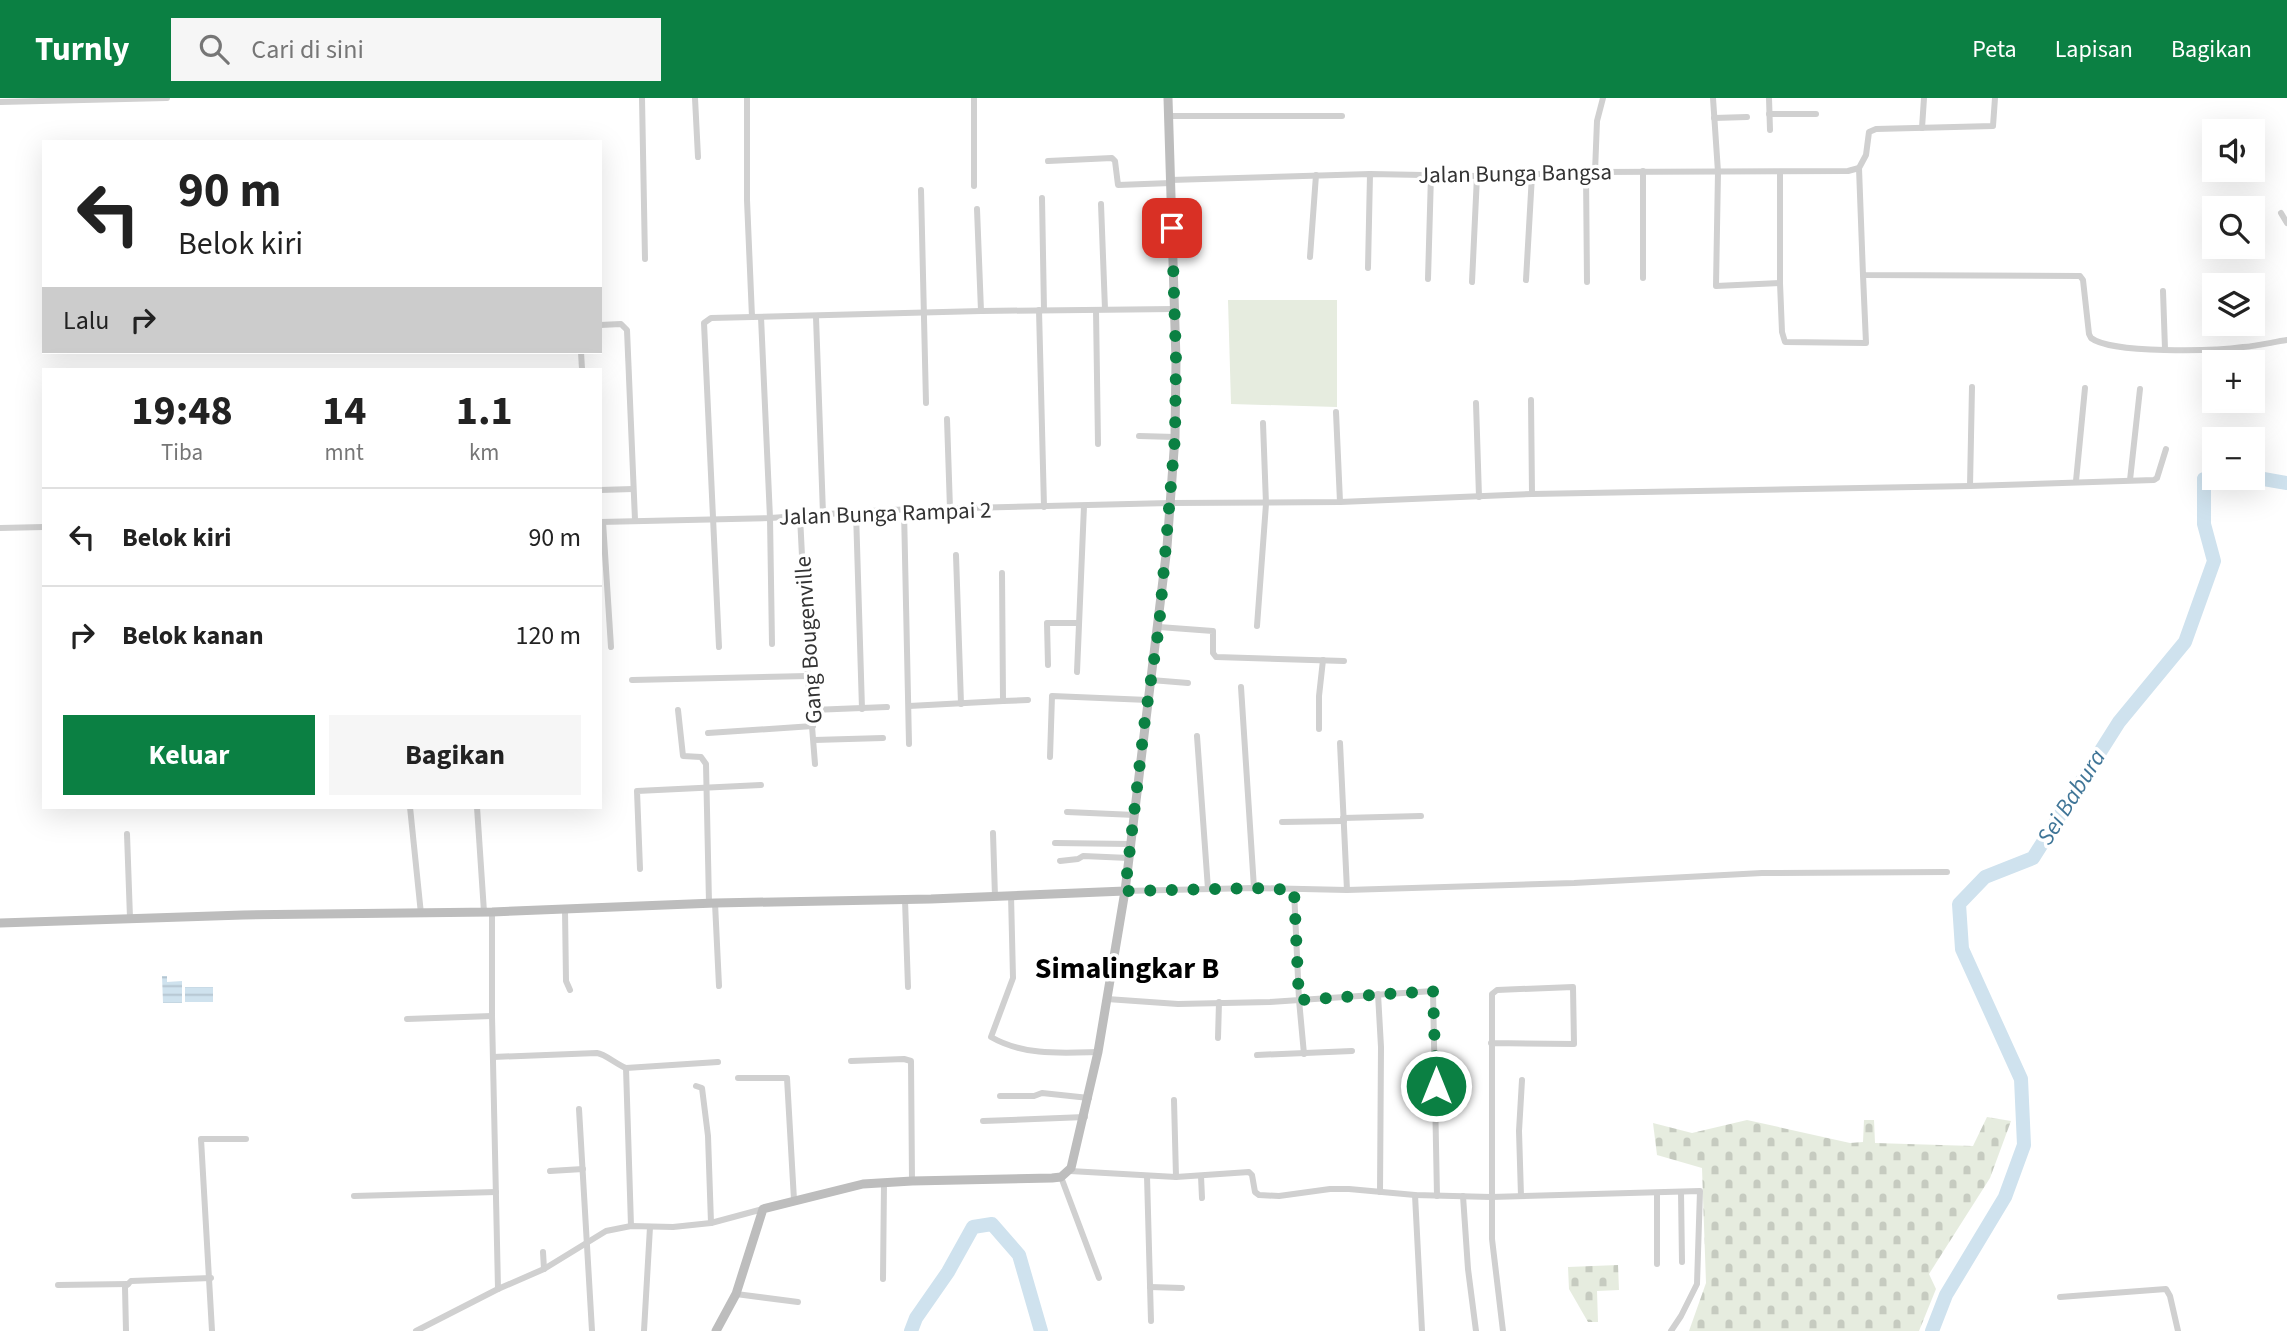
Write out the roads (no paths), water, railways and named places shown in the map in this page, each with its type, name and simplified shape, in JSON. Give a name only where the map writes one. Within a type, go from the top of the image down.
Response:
[{"type":"main road","points":[[716,1331],[736,1294],[763,1209],[851,1186],[912,1181],[1061,1177],[1070,1171],[1089,1098],[1125,891],[1159,627],[1175,437],[1175,309],[1168,98]]},
{"type":"main road","points":[[0,922],[421,914],[1125,891]]},
{"type":"street","points":[[0,102],[167,98]]},
{"type":"street","points":[[642,98],[645,259]]},
{"type":"street","points":[[695,98],[698,158]]},
{"type":"street","points":[[747,98],[747,201],[752,317]]},
{"type":"street","points":[[974,98],[974,186]]},
{"type":"street","points":[[1595,172],[1597,121],[1603,98]]},
{"type":"street","points":[[1713,98],[1718,172],[1716,286],[1780,283]]},
{"type":"street","points":[[1769,98],[1770,130]]},
{"type":"street","points":[[1922,128],[1924,98]]},
{"type":"street","points":[[1780,172],[1780,283],[1782,332],[1785,342],[1866,343],[1859,168],[1866,155],[1868,135],[1873,130],[1993,126],[1995,98]]},
{"type":"street","points":[[1769,114],[1816,114]]},
{"type":"street","points":[[1169,116],[1342,116]]},
{"type":"street","points":[[1714,118],[1747,117]]},
{"type":"street","name":"Jalan Bunga Bangsa","points":[[1048,160],[1112,158],[1115,161],[1118,185],[1316,175],[1477,176],[1643,171],[1848,171],[1859,168]]},
{"type":"street","points":[[1643,171],[1643,278]]},
{"type":"street","points":[[1586,173],[1587,282]]},
{"type":"street","points":[[1368,268],[1370,174]]},
{"type":"street","points":[[1526,280],[1532,174]]},
{"type":"street","points":[[1310,257],[1316,175]]},
{"type":"street","points":[[1428,279],[1432,175]]},
{"type":"street","points":[[1472,282],[1477,176]]},
{"type":"street","points":[[921,190],[926,403]]},
{"type":"street","points":[[1042,198],[1044,507]]},
{"type":"street","points":[[1101,204],[1105,309]]},
{"type":"street","points":[[977,209],[981,311]]},
{"type":"street","points":[[2281,213],[2287,223]]},
{"type":"street","points":[[1863,275],[2080,276],[2083,280],[2091,338],[2097,342],[2165,349],[2244,347],[2287,340]]},
{"type":"street","points":[[2163,291],[2165,349]]},
{"type":"street","points":[[719,647],[704,323],[711,318],[1175,309]]},
{"type":"street","points":[[1096,310],[1098,444]]},
{"type":"street","points":[[761,317],[770,518],[772,644]]},
{"type":"street","points":[[816,317],[823,514]]},
{"type":"street","points":[[602,325],[621,324],[627,330],[635,520]]},
{"type":"street","points":[[1970,486],[1972,387]]},
{"type":"street","points":[[2076,481],[2085,388]]},
{"type":"street","points":[[2130,480],[2140,389]]},
{"type":"street","points":[[1531,400],[1532,494]]},
{"type":"street","points":[[1476,403],[1479,497]]},
{"type":"street","points":[[1336,412],[1340,502]]},
{"type":"street","points":[[947,419],[950,509]]},
{"type":"street","points":[[1257,626],[1266,504],[1263,423]]},
{"type":"street","points":[[1139,436],[1175,437]]},
{"type":"street","name":"Jalan Bunga Rampai 2","points":[[602,522],[770,518],[904,510],[1170,503],[1266,504],[1532,494],[1970,486],[2156,479],[2166,449]]},
{"type":"street","points":[[602,490],[633,489]]},
{"type":"street","points":[[1077,672],[1084,506]]},
{"type":"street","points":[[904,510],[909,744]]},
{"type":"street","points":[[856,512],[862,709]]},
{"type":"street","name":"Gang Bougenville","points":[[800,516],[815,764]]},
{"type":"street","points":[[0,528],[42,527]]},
{"type":"street","points":[[602,535],[611,648]]},
{"type":"street","points":[[956,555],[961,704]]},
{"type":"street","points":[[1002,573],[1003,701]]},
{"type":"street","points":[[1048,664],[1047,623],[1079,623]]},
{"type":"street","points":[[1159,627],[1213,631],[1213,653],[1216,657],[1344,661]]},
{"type":"street","points":[[1319,729],[1323,660]]},
{"type":"street","points":[[632,680],[808,676]]},
{"type":"street","points":[[1151,680],[1188,682]]},
{"type":"street","points":[[1241,687],[1254,888]]},
{"type":"street","points":[[1050,757],[1052,696],[1148,700]]},
{"type":"street","points":[[909,706],[1028,700]]},
{"type":"street","points":[[812,710],[887,707]]},
{"type":"street","points":[[678,710],[683,756],[697,756],[704,760],[719,986]]},
{"type":"street","points":[[708,733],[813,726]]},
{"type":"street","points":[[1197,736],[1208,889]]},
{"type":"street","points":[[814,740],[883,738]]},
{"type":"street","points":[[1340,743],[1347,890]]},
{"type":"street","points":[[640,869],[637,791],[761,785]]},
{"type":"street","points":[[410,809],[421,914]]},
{"type":"street","points":[[477,809],[488,912],[498,1289]]},
{"type":"street","points":[[1067,812],[1135,815]]},
{"type":"street","points":[[1282,822],[1422,816]]},
{"type":"street","points":[[993,833],[995,897]]},
{"type":"street","points":[[127,834],[130,918]]},
{"type":"street","points":[[1055,843],[1131,844]]},
{"type":"street","points":[[1060,861],[1083,856],[1129,859]]},
{"type":"street","points":[[1125,891],[1254,888],[1347,890],[1574,883],[1762,873],[1947,872]]},
{"type":"street","points":[[1294,890],[1304,1054]]},
{"type":"street","points":[[1011,895],[1013,978],[991,1037],[1035,1052],[1098,1052]]},
{"type":"street","points":[[905,900],[908,987]]},
{"type":"street","points":[[565,910],[566,981],[570,990]]},
{"type":"street","points":[[1491,1043],[1574,1044],[1573,987],[1493,991],[1492,994],[1491,1043],[1492,1239],[1503,1331]]},
{"type":"street","points":[[1107,999],[1178,1004],[1434,992],[1437,1196]]},
{"type":"street","points":[[1378,994],[1381,1047],[1380,1192]]},
{"type":"street","points":[[1218,1038],[1219,1002]]},
{"type":"street","points":[[408,1018],[492,1016]]},
{"type":"street","points":[[1257,1055],[1352,1051]]},
{"type":"street","points":[[493,1057],[597,1052],[626,1068],[719,1062]]},
{"type":"street","points":[[851,1060],[911,1061],[912,1181]]},
{"type":"street","points":[[626,1068],[631,1226]]},
{"type":"street","points":[[738,1078],[787,1078],[794,1200]]},
{"type":"street","points":[[1521,1196],[1519,1131],[1522,1080]]},
{"type":"street","points":[[696,1086],[702,1088],[708,1128],[710,1223]]},
{"type":"street","points":[[1000,1096],[1034,1096],[1042,1093],[1089,1098]]},
{"type":"street","points":[[1174,1100],[1176,1177]]},
{"type":"street","points":[[579,1110],[592,1331]]},
{"type":"street","points":[[983,1121],[1085,1117]]},
{"type":"street","points":[[212,1331],[201,1139],[247,1139]]},
{"type":"street","points":[[550,1171],[583,1170]]},
{"type":"street","points":[[1070,1171],[1176,1177],[1250,1173],[1255,1192],[1259,1195],[1279,1196],[1330,1189],[1492,1197],[1700,1191],[1698,1280],[1695,1291],[1671,1331]]},
{"type":"street","points":[[1147,1176],[1152,1321]]},
{"type":"street","points":[[1201,1176],[1202,1198]]},
{"type":"street","points":[[1061,1177],[1099,1278]]},
{"type":"street","points":[[883,1279],[884,1183]]},
{"type":"street","points":[[354,1196],[496,1192]]},
{"type":"street","points":[[1681,1192],[1682,1262]]},
{"type":"street","points":[[1657,1194],[1657,1264]]},
{"type":"street","points":[[1415,1195],[1422,1331]]},
{"type":"street","points":[[1463,1196],[1476,1331]]},
{"type":"street","points":[[416,1331],[544,1269],[606,1231],[631,1226],[673,1227],[710,1223],[763,1209]]},
{"type":"street","points":[[644,1331],[650,1227]]},
{"type":"street","points":[[543,1252],[544,1269]]},
{"type":"street","points":[[127,1331],[125,1287],[131,1281],[211,1278]]},
{"type":"street","points":[[58,1284],[128,1284]]},
{"type":"street","points":[[1150,1287],[1182,1288]]},
{"type":"street","points":[[2060,1297],[2166,1289],[2178,1331]]},
{"type":"street","points":[[736,1294],[798,1302]]},
{"type":"water","points":[[162,976],[167,976],[167,982],[182,981],[182,1003],[163,1003]]},
{"type":"water","points":[[185,987],[213,987],[213,1002],[185,1002]]},
{"type":"waterway","name":"Sei Babura","points":[[2265,479],[2287,483]]},
{"type":"waterway","name":"Sei Babura","points":[[1932,1331],[1946,1295],[2005,1197],[2024,1145],[2021,1079],[1962,949],[1959,904],[1985,877],[2033,858],[2119,722],[2185,642],[2214,561],[2204,524],[2204,490]]},
{"type":"waterway","name":"Sei Babura","points":[[911,1331],[916,1318],[948,1272],[973,1227],[992,1224],[1019,1255],[1041,1331]]},
{"type":"district","name":"Simalingkar B","points":[[1127,968]]}]
